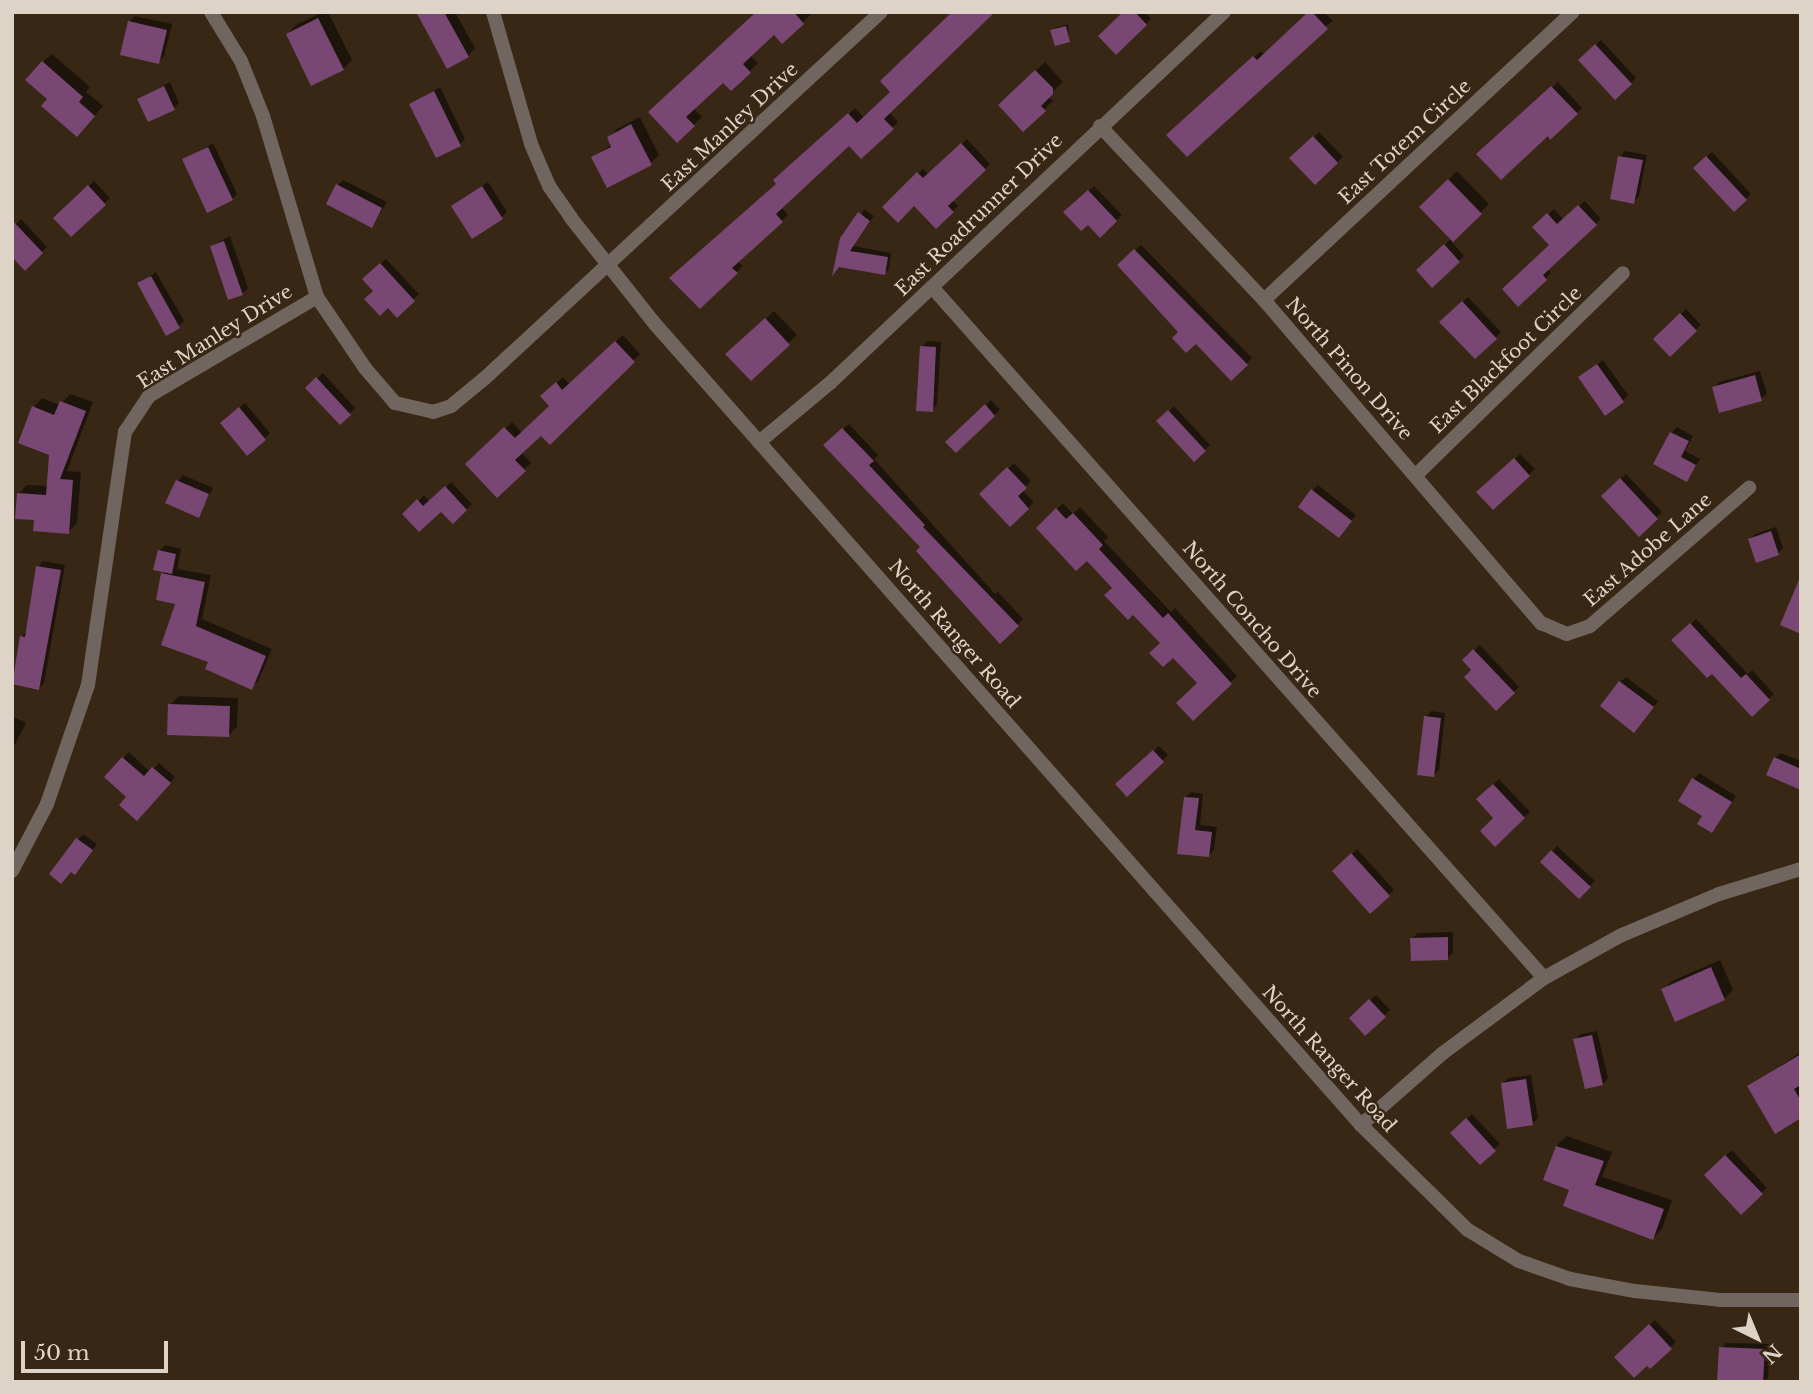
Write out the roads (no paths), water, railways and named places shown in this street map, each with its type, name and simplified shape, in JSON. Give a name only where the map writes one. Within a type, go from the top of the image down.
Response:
[{"type":"street","points":[[211,12],[241,61],[263,116],[317,297]]},
{"type":"street","name":"North Ranger Road","points":[[493,12],[531,144],[549,186],[609,267],[759,442],[1361,1125],[1468,1230],[1519,1261],[1570,1279],[1635,1291],[1720,1300],[1801,1300]]},
{"type":"street","name":"East Manley Drive","points":[[12,871],[47,804],[88,685],[124,432],[149,397],[317,297],[365,368],[395,403],[433,412],[451,406],[609,267],[881,12]]},
{"type":"street","name":"East Roadrunner Drive","points":[[759,442],[830,383],[1100,125],[1224,12]]},
{"type":"street","name":"East Totem Circle","points":[[1264,300],[1573,12]]},
{"type":"street","name":"North Pinon Drive","points":[[1100,125],[1264,300],[1346,399],[1416,475],[1541,623],[1567,634]]},
{"type":"street","name":"East Blackfoot Circle","points":[[1416,475],[1623,273]]},
{"type":"street","name":"North Concho Drive","points":[[932,287],[1544,978]]},
{"type":"street","name":"East Adobe Lane","points":[[1567,634],[1590,626],[1749,488]]},
{"type":"street","points":[[1361,1125],[1443,1053],[1544,978],[1622,935],[1719,894],[1801,869]]}]
